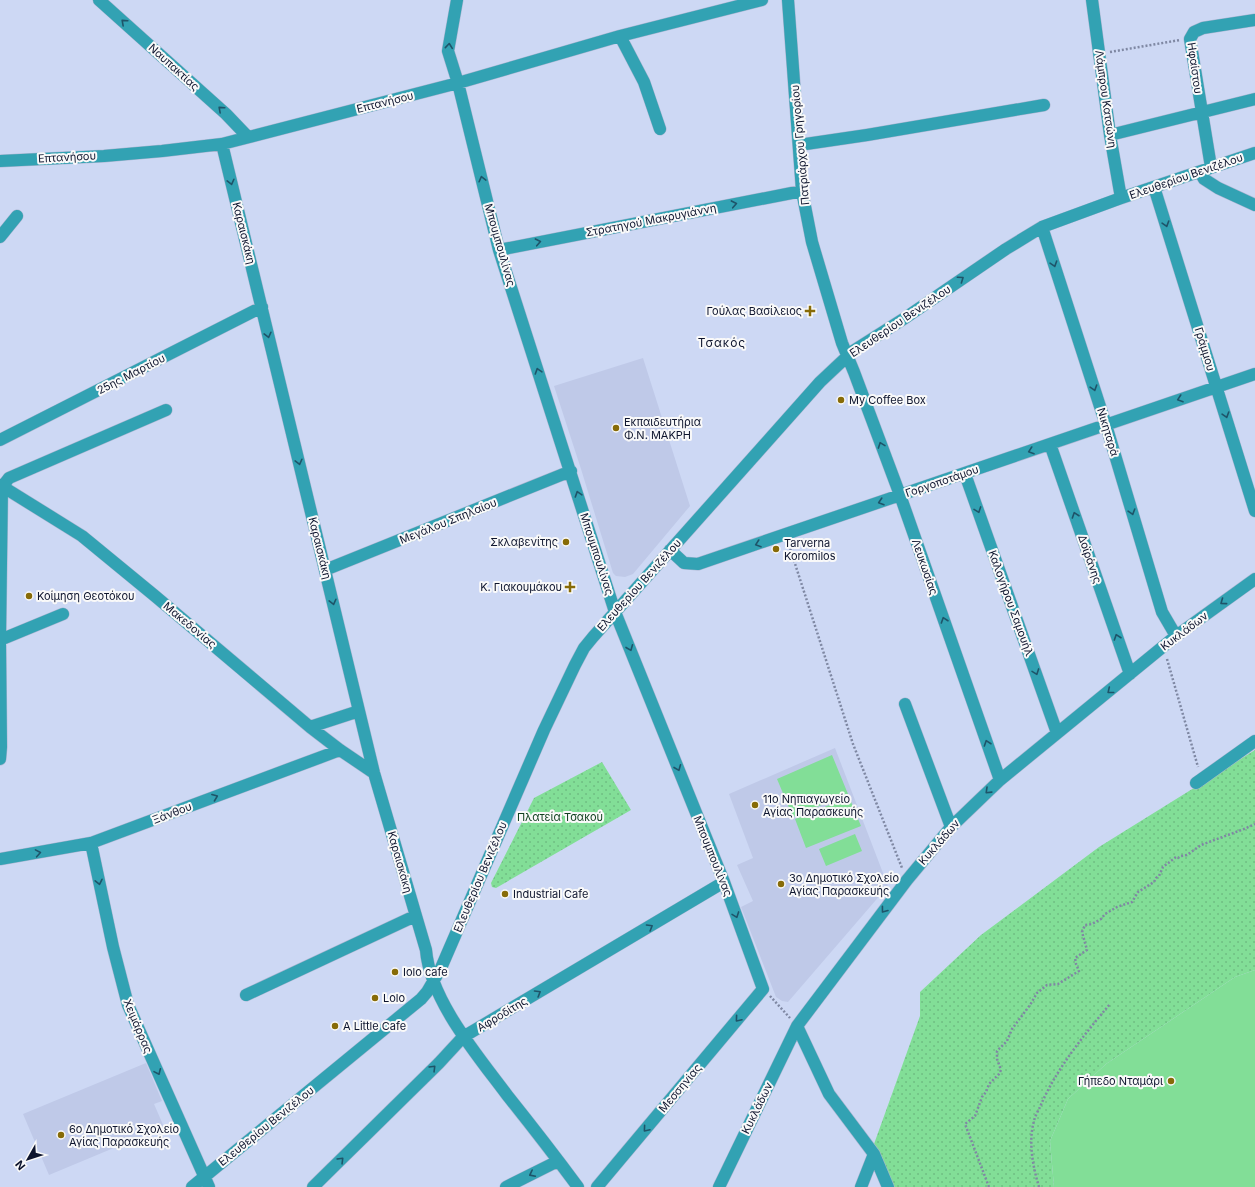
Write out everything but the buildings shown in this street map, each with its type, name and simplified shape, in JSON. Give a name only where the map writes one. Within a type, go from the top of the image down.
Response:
[{"type":"street","name":"Ναυπακτίας","points":[[99,0],[226,114],[248,137]]},
{"type":"street","name":"Μπουμπουλίνας","points":[[457,0],[448,51],[458,83],[499,250],[615,612],[724,882],[763,989]]},
{"type":"street","name":"Επτανήσου","points":[[0,161],[104,156],[222,144],[458,83],[620,36],[762,0]]},
{"type":"street","name":"Πατριάρχου Γρηγορίου","points":[[788,0],[802,191],[812,242],[841,340],[848,356]]},
{"type":"street","name":"Λάμπρου Κατσώνη","points":[[1092,0],[1110,134],[1121,198]]},
{"type":"street","name":"Ηφαίστου","points":[[1205,169],[1201,112],[1190,38],[1194,32],[1202,28],[1255,20]]},
{"type":"street","points":[[620,36],[644,82],[660,129]]},
{"type":"street","points":[[1110,134],[1255,99]]},
{"type":"street","points":[[798,145],[874,134],[1044,105]]},
{"type":"street","name":"Καραισκάκη","points":[[222,144],[374,774],[426,950],[426,959],[439,996],[463,1037],[578,1187]]},
{"type":"street","name":"Ελευθερίου Βενιζέλου","points":[[192,1187],[207,1182],[427,992],[441,968],[544,730],[584,648],[820,382],[848,356],[1006,249],[1042,227],[1121,198],[1255,153]]},
{"type":"street","points":[[1205,169],[1204,179],[1218,188],[1255,205]]},
{"type":"street","name":"Γράμμου","points":[[1154,187],[1255,511]]},
{"type":"street","name":"Στρατηγού Μακρυγιάννη","points":[[499,250],[802,191]]},
{"type":"street","points":[[0,237],[17,216]]},
{"type":"street","name":"Νικηταρά","points":[[1042,227],[1106,425],[1162,612],[1176,636]]},
{"type":"street","name":"25ης Μαρτίου","points":[[0,440],[262,308]]},
{"type":"street","name":"Λευκωσίας","points":[[848,356],[900,495],[1000,780]]},
{"type":"street","name":"Γοργοποτάμου","points":[[670,550],[684,563],[698,564],[1255,374]]},
{"type":"street","points":[[0,759],[1,486],[9,478],[166,410]]},
{"type":"street","name":"Δοϊράνης","points":[[1050,444],[1130,674]]},
{"type":"street","name":"Μεγάλου Σπηλαίου","points":[[325,570],[571,471]]},
{"type":"street","name":"Καλογήρου Σαμουήλ","points":[[965,474],[1058,733]]},
{"type":"street","name":"Μακεδονίας","points":[[1,486],[82,536],[310,727],[374,774]]},
{"type":"street","name":"Κυκλάδων","points":[[719,1187],[797,1026],[907,880],[950,827],[1000,780],[1176,636],[1255,579]]},
{"type":"street","points":[[0,640],[63,614]]},
{"type":"street","points":[[905,704],[950,827]]},
{"type":"street","points":[[310,727],[359,711]]},
{"type":"street","points":[[1196,783],[1255,741]]},
{"type":"street","name":"Ξάνθου","points":[[0,859],[91,843],[340,750]]},
{"type":"street","name":"Χειμάρρας","points":[[91,843],[113,947],[128,1005],[207,1182]]},
{"type":"street","name":"Αφροδίτης","points":[[313,1187],[439,1063],[463,1037],[724,882]]},
{"type":"street","points":[[246,995],[415,916]]},
{"type":"street","name":"Καραισκάκη","points":[[426,950],[441,968]]},
{"type":"street","name":"Μεσσηνίας","points":[[597,1187],[763,989]]},
{"type":"street","points":[[797,1026],[829,1094],[874,1154],[888,1187]]},
{"type":"street","points":[[861,1187],[874,1154]]},
{"type":"street","points":[[506,1187],[558,1161]]},
{"type":"path","points":[[1099,54],[1190,38]]},
{"type":"path","points":[[786,535],[853,744],[907,880]]},
{"type":"path","points":[[1166,656],[1196,763]]},
{"type":"path","points":[[989,1187],[965,1124],[975,1116],[982,1097],[989,1084],[1001,1070],[997,1059],[997,1051],[1007,1041],[1012,1029],[1030,1005],[1036,994],[1047,985],[1058,984],[1079,971],[1075,958],[1087,950],[1082,932],[1085,924],[1092,924],[1117,907],[1132,902],[1138,892],[1154,882],[1159,876],[1163,867],[1176,857],[1188,856],[1201,845],[1255,824]]},
{"type":"path","points":[[763,989],[797,1026]]},
{"type":"path","points":[[1039,1187],[1035,1172],[1031,1141],[1034,1121],[1048,1089],[1089,1029],[1110,1004]]},
{"type":"shaded area","name":"Εκπαιδευτήρια Φ.Ν. ΜΑΚΡΗ","points":[[643,358],[690,506],[633,574],[625,577],[616,576],[613,573],[554,386]]},
{"type":"shaded area","points":[[835,748],[888,886],[788,1002],[782,1001],[776,997],[741,907],[753,901],[737,865],[753,858],[729,794]]},
{"type":"shaded area","points":[[146,1063],[162,1101],[154,1104],[164,1127],[49,1175],[23,1114]]},
{"type":"green space","points":[[1255,750],[1255,970],[1235,977],[1106,1064],[1068,1099],[1050,1141],[1054,1187],[894,1187],[874,1144],[920,1016],[920,992],[981,935],[1099,847]]},
{"type":"green space","points":[[832,755],[848,794],[793,817],[777,779]]},
{"type":"green space","name":"Πλατεία Τσακού","points":[[602,762],[631,810],[496,888],[492,887],[491,883],[534,798]]},
{"type":"green space","points":[[849,797],[861,826],[806,848],[795,819]]},
{"type":"green space","points":[[855,834],[862,851],[826,866],[819,849]]},
{"type":"green space","name":"Γήπεδο Νταμάρι","points":[[1255,970],[1255,1187],[1054,1187],[1050,1141],[1068,1099],[1106,1064],[1235,977]]},
{"type":"place","name":"Γούλας Βασίλειος","points":[[810,311]]},
{"type":"place","name":"My Coffee Box","points":[[841,400]]},
{"type":"place","name":"Εκπαιδευτήρια Φ.Ν. ΜΑΚΡΗ","points":[[616,428]]},
{"type":"place","name":"Σκλαβενίτης","points":[[566,542]]},
{"type":"place","name":"Tarverna Koromilos","points":[[776,549]]},
{"type":"place","name":"Κ. Γιακουμάκου","points":[[570,587]]},
{"type":"place","name":"Κοίμηση Θεοτόκου","points":[[29,596]]},
{"type":"place","name":"11ο Νηπιαγωγείο Αγίας Παρασκευής","points":[[755,805]]},
{"type":"place","name":"3ο Δημοτικό Σχολείο Αγίας Παρασκευής","points":[[781,884]]},
{"type":"place","name":"Industrial Cafe","points":[[505,894]]},
{"type":"place","name":"Iolo cafe","points":[[395,972]]},
{"type":"place","name":"Lolo","points":[[375,998]]},
{"type":"place","name":"A Little Cafe","points":[[335,1026]]},
{"type":"place","name":"Γήπεδο Νταμάρι","points":[[1171,1081]]},
{"type":"place","name":"6ο Δημοτικό Σχολείο Αγίας Παρασκευής","points":[[61,1135]]},
{"type":"district","name":"Τσακός","points":[[722,342]]}]
